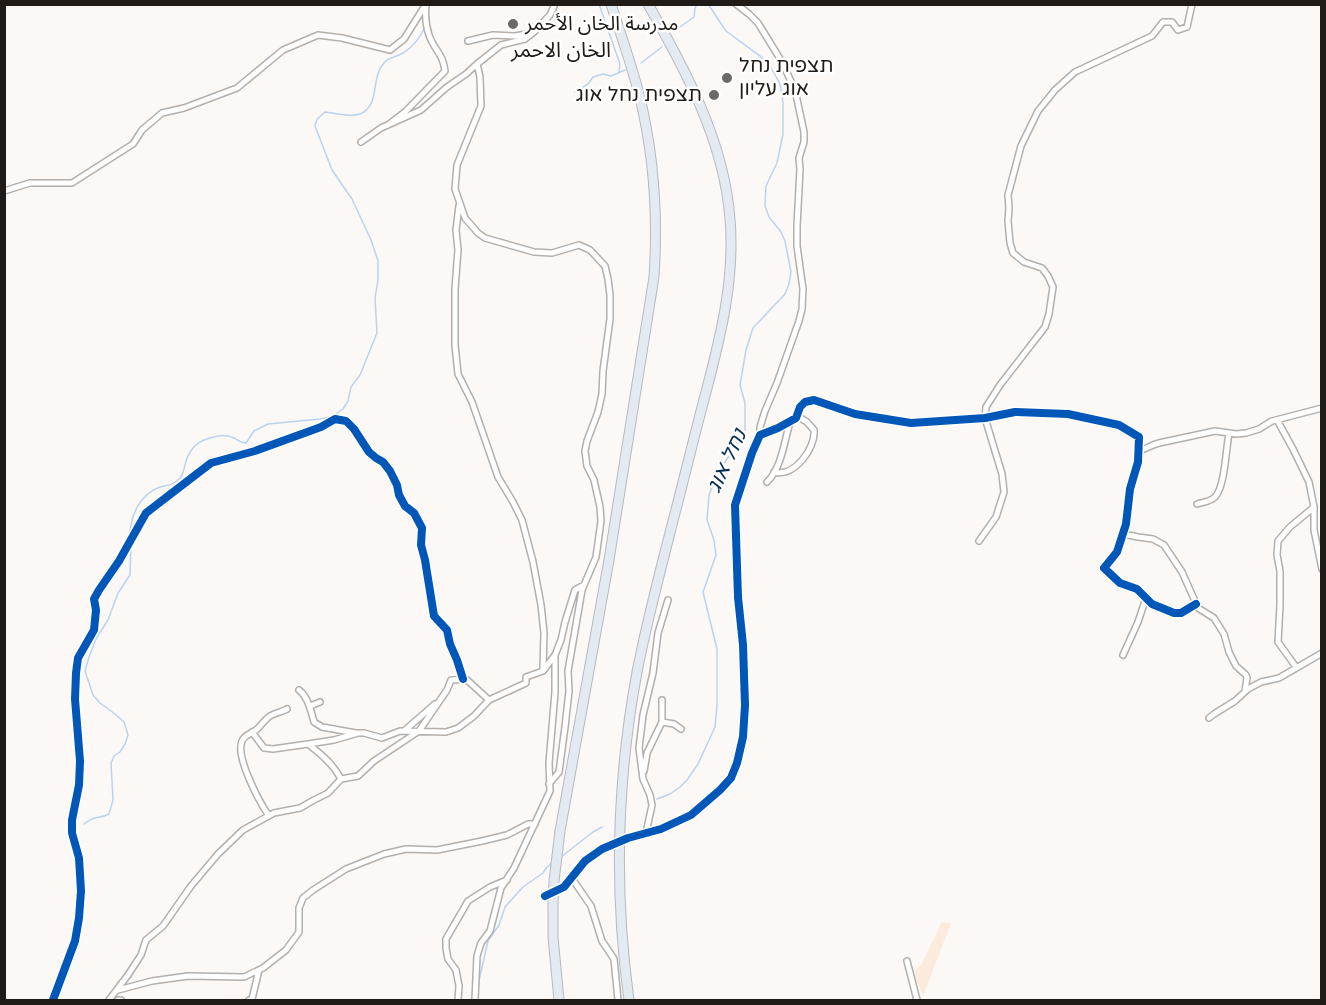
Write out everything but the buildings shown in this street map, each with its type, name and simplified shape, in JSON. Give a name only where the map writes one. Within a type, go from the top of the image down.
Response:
[{"type":"highway","points":[[559,1000],[553,905],[560,831],[613,537],[652,289],[656,244],[656,214],[646,129],[634,76],[610,4]]},
{"type":"highway","points":[[629,1000],[621,932],[620,866],[621,805],[629,724],[649,616],[720,338],[729,288],[731,261],[727,195],[720,160],[709,125],[648,4]]},
{"type":"street","points":[[361,142],[381,128],[421,111],[447,87],[466,75],[501,45],[525,39],[550,15],[555,4]]},
{"type":"street","points":[[628,838],[661,829],[691,815],[725,784],[737,763],[743,737],[745,705],[735,505],[760,435],[765,411],[802,309],[802,282],[797,237],[799,158],[804,142],[804,132],[795,90],[782,62],[758,23],[735,4]]},
{"type":"street","points":[[979,541],[996,517],[1004,492],[1002,474],[985,418],[987,407],[991,397],[1045,327],[1050,314],[1053,287],[1042,268],[1024,262],[1013,254],[1010,243],[1008,195],[1021,146],[1038,111],[1055,90],[1075,72],[1152,36],[1163,22],[1172,22],[1178,30],[1187,27],[1192,4]]},
{"type":"street","points":[[388,125],[405,112],[445,71],[444,60],[430,38],[425,19],[426,5]]},
{"type":"street","points":[[4,191],[30,183],[72,183],[133,144],[142,130],[162,113],[184,108],[237,88],[283,50],[318,35],[342,38],[390,50],[404,39],[426,5]]},
{"type":"street","points":[[468,41],[493,35],[515,36],[534,32]]},
{"type":"street","points":[[477,64],[481,106],[457,165],[455,189],[465,218],[485,238],[496,242],[541,253],[552,253],[579,245],[590,250],[605,266],[610,295],[602,394],[585,451],[587,466],[594,480],[601,521],[596,557],[584,585],[568,671],[569,691],[559,772],[549,784]]},
{"type":"street","points":[[460,205],[456,230],[458,250],[455,289],[455,345],[458,374],[472,402],[498,477],[522,520],[541,605],[544,633],[543,671]]},
{"type":"street","points":[[760,435],[796,418],[800,407],[805,402],[814,400],[855,414],[911,423],[985,418],[1015,412],[1068,414],[1119,425],[1139,437],[1138,462],[1130,489],[1123,534],[1117,552],[1104,568],[1120,583],[1137,589],[1152,604],[1174,614],[1181,613],[1196,604]]},
{"type":"street","points":[[1139,451],[1152,444],[1215,431],[1246,433],[1276,420],[1322,408]]},
{"type":"street","points":[[774,472],[786,472],[799,464],[814,443],[814,430],[797,416]]},
{"type":"street","points":[[53,1000],[75,941],[81,891],[79,858],[72,833],[80,760],[75,699],[78,658],[94,630],[96,610],[94,599],[146,513],[211,464],[255,452],[321,427],[335,419],[346,421],[369,452],[383,462],[390,471],[405,506],[414,513],[422,528],[421,545],[434,616],[447,630],[463,679]]},
{"type":"street","points":[[1276,420],[1309,482],[1314,507],[1314,530],[1322,570]]},
{"type":"street","points":[[767,482],[771,479],[780,457],[788,423]]},
{"type":"street","points":[[1197,504],[1212,500],[1217,494],[1223,479],[1229,433]]},
{"type":"street","points":[[1296,667],[1278,642],[1280,571],[1277,555],[1278,541],[1290,527],[1314,507]]},
{"type":"street","points":[[1123,534],[1153,539],[1164,545],[1182,572],[1198,608],[1214,618],[1224,634],[1236,666],[1246,675],[1245,691]]},
{"type":"street","points":[[299,690],[310,706],[314,722],[322,727],[382,738],[404,730],[446,732],[458,728],[474,716],[489,700],[526,683],[526,677],[543,671],[555,655],[561,640],[575,590],[584,585]]},
{"type":"street","points":[[1123,655],[1146,598]]},
{"type":"street","points":[[646,833],[652,805],[643,779],[639,748],[658,633],[668,600]]},
{"type":"street","points":[[1209,718],[1260,682],[1279,678],[1322,653]]},
{"type":"street","points":[[475,1000],[477,956],[481,943],[490,930],[501,888],[514,868],[550,791],[549,763],[555,692],[555,655]]},
{"type":"street","points":[[109,1000],[129,975],[141,955],[146,940],[163,926],[191,886],[218,854],[243,830],[274,813],[300,808],[328,793],[341,779],[358,776],[374,761],[419,731],[447,690],[451,680],[466,679],[489,700]]},
{"type":"street","points":[[643,779],[647,753],[662,722],[662,700]]},
{"type":"street","points":[[404,730],[439,701]]},
{"type":"street","points":[[310,706],[320,702]]},
{"type":"street","points":[[269,816],[261,805],[241,758],[240,749],[242,740],[263,722],[272,715],[287,710]]},
{"type":"street","points":[[662,722],[674,724],[681,729]]},
{"type":"street","points":[[252,732],[264,748],[273,749],[334,741],[358,733]]},
{"type":"street","points":[[308,744],[327,759],[341,779]]},
{"type":"street","points":[[116,991],[152,981],[188,976],[244,977],[259,970],[286,950],[299,932],[299,908],[303,898],[346,869],[384,854],[406,849],[437,850],[507,835],[528,824],[535,824]]},
{"type":"street","points":[[545,896],[564,888],[585,861],[613,844]]},
{"type":"street","points":[[571,877],[591,906],[602,941],[614,958],[618,1000]]},
{"type":"street","points":[[458,1000],[459,986],[456,970],[448,959],[446,939],[468,901],[490,887],[507,880]]},
{"type":"street","points":[[907,961],[917,1000]]},
{"type":"street","points":[[249,1000],[252,999],[259,970]]},
{"type":"shaded area","points":[[941,922],[951,923],[923,996],[913,972],[921,965]]},
{"type":"waterway","points":[[599,4],[620,64],[619,73]]},
{"type":"waterway","points":[[680,27],[694,17],[697,4]]},
{"type":"waterway","name":"נחל אוג","points":[[657,799],[670,794],[687,780],[698,764],[715,727],[717,649],[703,592],[716,555],[707,520],[709,495],[717,475],[745,430],[745,403],[740,385],[746,350],[753,328],[785,294],[791,272],[785,241],[769,217],[765,206],[766,186],[777,163],[783,134],[783,102],[780,84],[768,62],[726,31],[708,4]]},
{"type":"waterway","points":[[130,536],[134,514],[142,500],[153,490],[171,484],[180,478],[190,452],[198,443],[224,435],[246,443],[254,431],[268,424],[333,416],[343,409],[348,401],[351,387],[360,375],[377,333],[375,298],[378,261],[352,199],[332,170],[315,126],[317,119],[325,112],[354,115],[367,109],[371,104],[381,67],[387,60],[411,47],[424,28]]},
{"type":"waterway","points":[[641,63],[662,47]]},
{"type":"waterway","points":[[575,92],[588,84],[593,77],[603,74],[611,76],[625,70]]},
{"type":"waterway","points":[[84,824],[91,819],[109,814],[113,800],[111,763],[125,744],[128,735],[124,722],[93,695],[85,671],[96,639],[108,620],[118,593],[130,575],[131,546]]},
{"type":"waterway","name":"נחל אוג","points":[[561,857],[602,827]]},
{"type":"waterway","name":"נחל אוג","points":[[478,985],[488,941],[499,925],[505,907],[523,887],[543,873],[552,863]]},
{"type":"cycle path","points":[[545,896],[564,887],[585,861],[602,849],[628,838],[661,829],[691,815],[731,778],[743,737],[745,705],[735,505],[760,435],[796,418],[800,407],[805,402],[814,400],[855,414],[911,423],[985,418],[1015,412],[1068,414],[1119,425],[1139,437],[1138,462],[1130,489],[1126,524],[1117,552],[1104,568],[1120,583],[1137,589],[1152,604],[1174,613],[1181,613],[1196,604]]},
{"type":"cycle path","points":[[53,1000],[75,941],[81,891],[79,858],[72,833],[80,761],[75,699],[78,658],[94,630],[96,610],[94,599],[146,513],[211,463],[255,451],[321,427],[335,419],[346,421],[369,452],[383,462],[390,471],[405,506],[414,513],[422,528],[421,545],[434,616],[447,630],[463,679]]},
{"type":"place","name":"مدرسة الخان الأحمر","points":[[513,24]]},
{"type":"place","name":"תצפית נחל אוג עליון","points":[[727,78]]},
{"type":"place","name":"תצפית נחל אוג","points":[[714,95]]},
{"type":"district","name":"الخان الاحمر","points":[[561,50]]}]
